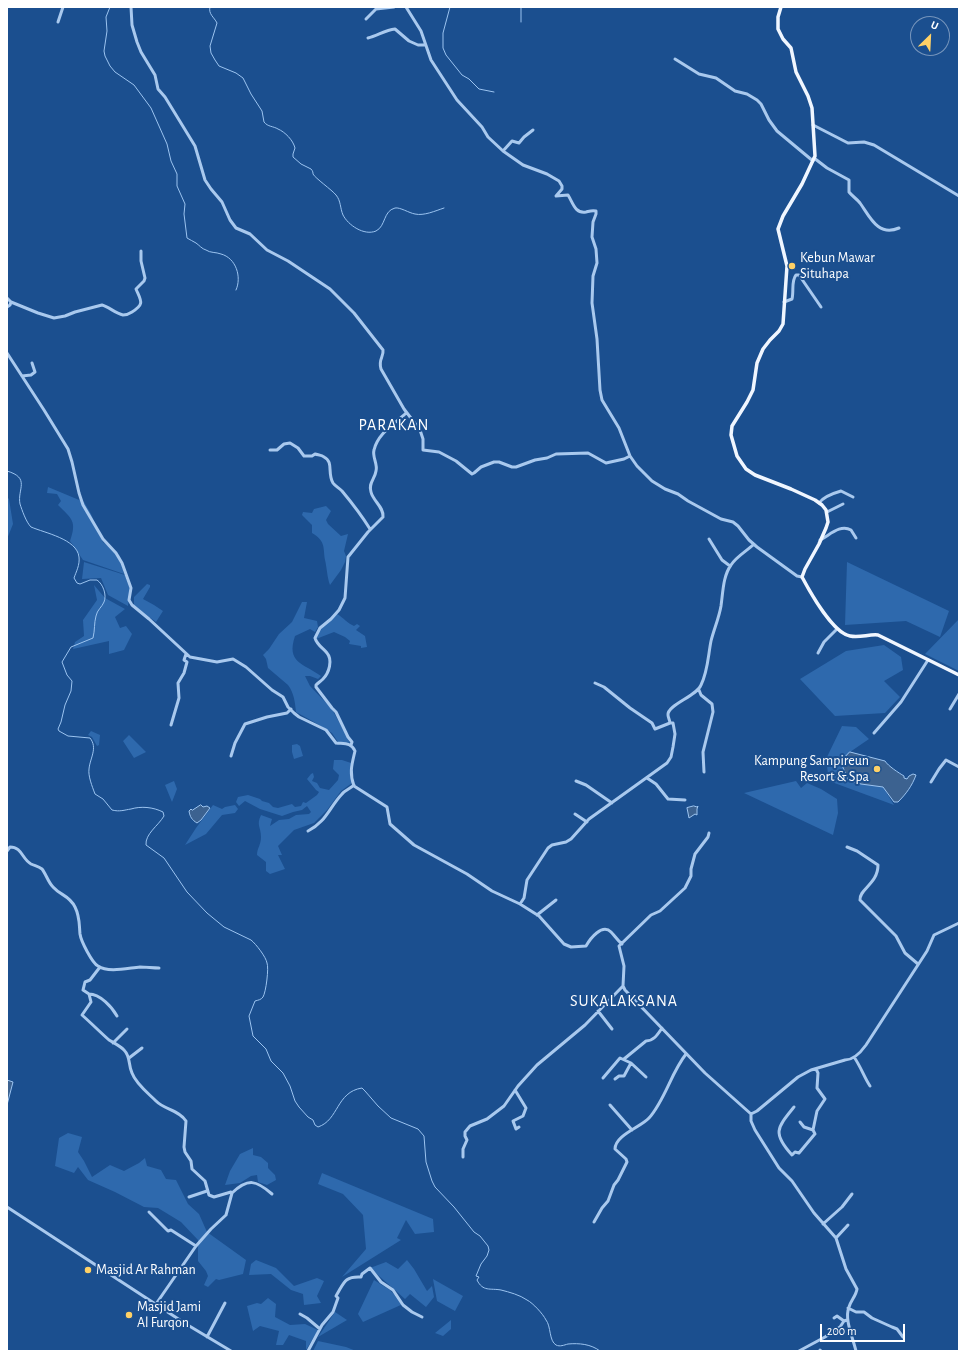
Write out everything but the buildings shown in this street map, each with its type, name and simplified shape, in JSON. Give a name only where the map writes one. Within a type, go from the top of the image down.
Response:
[{"type":"main road","points":[[781,7],[778,17],[778,29],[783,39],[791,48],[796,72],[810,102],[813,125],[814,160],[783,216],[778,229],[786,261],[784,321],[782,328],[766,345],[761,354],[757,363],[754,390],[732,426],[731,436],[737,456],[746,469],[755,475],[791,489],[819,503],[827,512],[828,522],[802,577],[822,608],[838,629],[850,636],[860,637],[878,635],[959,675]]},
{"type":"street","points":[[58,22],[63,7]]},
{"type":"street","points":[[131,7],[133,27],[141,52],[155,75],[158,89],[195,146],[206,180],[211,189],[222,202],[230,220],[236,228],[250,234],[267,250],[288,260],[330,289],[352,310],[383,350],[380,363],[381,368],[406,413],[422,434],[423,450],[439,452],[456,461],[472,474],[481,467],[494,462],[516,467],[556,454],[588,453],[606,463],[630,456]]},
{"type":"street","points":[[366,19],[376,9],[394,7]]},
{"type":"street","points":[[406,7],[421,31],[431,60],[457,100],[482,127],[488,137],[503,151],[523,165],[547,174],[559,181],[562,190],[556,196],[568,195],[578,211],[583,212],[594,210],[597,212],[592,222],[592,240],[596,250],[597,263],[593,276],[592,303],[597,339],[600,390],[602,400],[619,428],[630,456],[641,470],[658,485],[674,492],[721,519],[733,522],[741,528],[749,540],[776,562],[797,576],[802,577]]},
{"type":"street","points":[[368,38],[377,36],[383,32],[395,30],[409,41],[418,45],[425,45]]},
{"type":"street","points":[[674,59],[699,74],[716,78],[734,91],[747,94],[757,100],[777,131],[804,154],[848,180],[849,192],[859,201],[871,221],[882,229],[892,230],[899,228]]},
{"type":"street","points":[[813,125],[848,143],[864,142],[874,145],[959,196]]},
{"type":"street","points":[[503,151],[512,141],[519,143],[533,130]]},
{"type":"street","points":[[7,298],[10,302],[54,318],[102,305],[122,314],[128,314],[138,309],[141,304],[140,297],[136,289],[145,278],[140,251]]},
{"type":"street","points":[[784,302],[792,299],[793,279],[796,275],[799,275],[821,307]]},
{"type":"street","points":[[7,307],[10,305],[10,302]]},
{"type":"street","points":[[7,353],[68,449],[83,505],[103,539],[114,550],[122,563],[131,588],[130,603],[186,654],[194,658],[218,662],[230,659],[235,661],[250,670],[272,690],[283,697],[294,713],[299,717],[326,730],[336,743],[351,745]]},
{"type":"street","points":[[22,376],[31,375],[35,372],[32,363]]},
{"type":"street","points":[[406,413],[381,434],[374,451],[376,471],[371,482],[370,490],[383,514],[382,519],[370,529],[348,557],[345,598],[339,610],[320,628],[315,638],[318,644],[328,653],[330,659],[329,671],[323,680],[316,685],[316,687],[336,712],[352,742],[351,745],[355,751],[351,770],[354,785],[387,807],[390,824],[414,845],[467,874],[492,891],[520,904],[537,915],[564,944],[571,947],[586,946],[594,934],[605,930],[611,931],[622,944]]},
{"type":"street","points":[[270,450],[277,450],[284,444],[290,443],[298,448],[304,456],[312,456],[315,454],[323,456],[327,459],[330,465],[329,474],[333,484],[340,489],[370,529]]},
{"type":"street","points":[[819,503],[828,496],[841,491],[853,497]]},
{"type":"street","points":[[827,512],[843,504]]},
{"type":"street","points":[[820,540],[833,531],[845,528],[851,530],[856,538]]},
{"type":"street","points":[[709,539],[722,560],[730,566]]},
{"type":"street","points":[[520,904],[524,898],[527,880],[548,848],[552,845],[563,843],[571,839],[587,822],[667,763],[671,757],[675,734],[673,723],[670,723],[668,714],[669,711],[699,690],[706,672],[711,642],[720,613],[723,589],[730,566],[754,544]]},
{"type":"street","points":[[818,653],[828,638],[838,629]]},
{"type":"street","points":[[171,725],[178,698],[178,683],[184,673],[187,662],[184,660],[186,654]]},
{"type":"street","points":[[874,733],[901,702],[928,660]]},
{"type":"street","points":[[595,683],[604,687],[652,723],[655,729],[670,723]]},
{"type":"street","points":[[699,690],[701,695],[712,704],[713,712],[703,752],[704,772]]},
{"type":"street","points":[[950,709],[959,694]]},
{"type":"street","points":[[231,756],[235,743],[245,724],[287,713],[291,709]]},
{"type":"street","points":[[931,782],[946,760],[959,767]]},
{"type":"street","points":[[647,778],[656,784],[663,792],[664,796],[668,799],[685,800]]},
{"type":"street","points":[[576,781],[586,785],[612,803]]},
{"type":"street","points":[[308,832],[317,827],[342,794],[354,785]]},
{"type":"street","points":[[575,814],[587,822]]},
{"type":"street","points":[[709,833],[708,837],[696,854],[691,869],[691,876],[685,888],[659,912],[651,915],[619,946],[624,966],[623,986],[625,990],[686,1054],[751,1114],[751,1121],[755,1130],[776,1164],[792,1181],[823,1224],[836,1238],[846,1269],[857,1290],[848,1308],[846,1321],[856,1351]]},
{"type":"street","points":[[7,850],[10,847],[15,847],[19,850],[30,864],[43,870],[51,886],[72,902],[79,916],[80,936],[96,965],[100,967],[119,969],[159,968]]},
{"type":"street","points":[[847,847],[857,851],[878,865],[875,879],[861,895],[860,900],[896,936],[905,953],[918,964]]},
{"type":"street","points":[[537,915],[556,900]]},
{"type":"street","points":[[751,1114],[757,1111],[798,1077],[816,1069],[848,1060],[862,1050],[927,952],[934,935],[958,924],[959,929]]},
{"type":"street","points":[[100,967],[90,980],[85,982],[83,990],[89,994],[94,994],[104,1001],[117,1016]]},
{"type":"street","points":[[463,1157],[463,1149],[467,1140],[465,1132],[470,1126],[487,1119],[501,1109],[537,1065],[585,1025],[623,986]]},
{"type":"street","points":[[89,994],[91,1002],[82,1015],[125,1050],[129,1058],[132,1073],[143,1088],[163,1107],[173,1110],[185,1119],[185,1152],[192,1169],[205,1181],[209,1195],[214,1197],[232,1193]]},
{"type":"street","points":[[598,1010],[612,1029]]},
{"type":"street","points":[[624,1060],[646,1041],[650,1041],[655,1037],[662,1028]]},
{"type":"street","points":[[114,1042],[127,1029]]},
{"type":"street","points":[[129,1058],[142,1048]]},
{"type":"street","points":[[594,1222],[608,1201],[614,1185],[627,1162],[626,1159],[615,1149],[615,1146],[620,1139],[649,1118],[667,1089],[677,1066],[686,1054]]},
{"type":"street","points":[[854,1057],[870,1086]]},
{"type":"street","points":[[603,1078],[620,1058],[630,1063],[646,1077]]},
{"type":"street","points":[[615,1079],[619,1076],[624,1076],[630,1063]]},
{"type":"street","points":[[794,1107],[780,1126],[778,1133],[783,1145],[792,1155],[795,1152],[799,1153],[815,1134],[813,1130],[817,1111],[825,1099],[817,1088],[818,1075],[816,1069]]},
{"type":"street","points":[[515,1090],[526,1108],[523,1116],[513,1122],[516,1129],[519,1127]]},
{"type":"street","points":[[610,1106],[632,1130]]},
{"type":"street","points":[[800,1122],[804,1126],[813,1130]]},
{"type":"street","points":[[156,1304],[196,1246],[226,1215],[232,1193],[243,1184],[250,1182],[263,1186],[272,1194]]},
{"type":"street","points":[[189,1197],[207,1190]]},
{"type":"street","points":[[823,1224],[842,1207],[852,1194]]},
{"type":"street","points":[[7,1207],[207,1337],[231,1351]]},
{"type":"street","points":[[149,1212],[168,1231],[171,1230],[196,1246]]},
{"type":"street","points":[[836,1238],[848,1225]]},
{"type":"street","points":[[308,1351],[320,1329],[332,1312],[338,1298],[336,1296],[344,1282],[347,1279],[361,1277],[362,1274],[370,1268],[381,1282],[393,1290],[403,1305],[422,1317]]},
{"type":"street","points":[[207,1337],[225,1303]]},
{"type":"street","points":[[848,1308],[856,1312],[864,1312],[872,1318],[897,1330],[903,1337]]},
{"type":"street","points":[[300,1314],[320,1329]]},
{"type":"street","points":[[834,1318],[837,1316],[846,1321]]},
{"type":"street","points":[[799,1351],[826,1337],[846,1321]]},
{"type":"shaded area","points":[[48,487],[84,502],[103,542],[120,556],[124,574],[83,560],[70,541],[73,529],[72,521],[58,505],[61,501],[57,494],[47,493]]},
{"type":"shaded area","points":[[7,497],[9,499],[13,524],[7,539]]},
{"type":"shaded area","points":[[326,506],[331,511],[326,520],[328,524],[341,536],[348,534],[344,551],[346,556],[345,562],[330,585],[322,542],[312,533],[312,525],[302,515],[303,512],[312,513],[314,509]]},
{"type":"shaded area","points":[[84,562],[125,575],[130,589],[128,606],[108,595],[101,578],[82,579]]},
{"type":"shaded area","points":[[847,562],[949,611],[940,637],[906,621],[845,625]]},
{"type":"shaded area","points":[[147,584],[150,585],[150,587],[143,599],[163,611],[156,622],[134,606],[134,597]]},
{"type":"shaded area","points":[[94,585],[105,598],[125,609],[115,617],[120,628],[126,626],[132,634],[124,650],[109,654],[109,641],[73,649],[75,642],[84,636],[83,620],[97,600]]},
{"type":"shaded area","points":[[302,602],[307,602],[304,618],[317,621],[318,627],[315,632],[310,629],[295,636],[293,652],[295,657],[302,665],[321,676],[318,679],[305,676],[310,686],[332,709],[350,743],[338,742],[332,733],[296,712],[292,691],[288,685],[268,668],[266,659],[263,655],[279,634],[292,622]]},
{"type":"shaded area","points":[[337,614],[352,625],[354,626],[357,624],[360,626],[356,630],[365,636],[367,647],[361,648],[361,646],[349,644],[350,641],[345,637],[334,632],[316,639],[322,627]]},
{"type":"shaded area","points":[[959,619],[959,671],[925,654]]},
{"type":"shaded area","points":[[884,645],[901,657],[903,670],[884,681],[900,697],[885,713],[835,716],[800,679],[846,651]]},
{"type":"shaded area","points":[[842,726],[856,727],[869,739],[850,752],[842,765],[847,781],[883,787],[894,805],[829,781],[826,759]]},
{"type":"shaded area","points":[[91,731],[100,735],[99,745],[97,746],[92,737],[88,735]]},
{"type":"shaded area","points":[[129,735],[146,752],[134,758],[123,741]]},
{"type":"shaded area","points":[[297,744],[300,746],[303,756],[294,759],[292,745]]},
{"type":"shaded area","points":[[850,752],[885,761],[904,776],[904,778],[907,779],[913,774],[916,775],[904,796],[898,802],[894,802],[883,787],[861,784],[848,780],[842,765],[845,757]]},
{"type":"shaded area","points":[[334,760],[342,760],[351,763],[350,775],[352,783],[341,791],[327,810],[314,823],[294,830],[278,846],[282,855],[278,855],[285,869],[270,874],[266,871],[266,862],[257,855],[261,840],[259,824],[261,815],[272,819],[270,826],[279,820],[289,819],[296,815],[309,814],[311,812],[307,806],[302,810],[282,816],[260,809],[245,801],[239,806],[236,802],[238,797],[248,795],[278,808],[292,804],[295,807],[301,806],[303,802],[306,803],[319,792],[307,779],[311,774],[313,773],[314,777],[312,781],[317,783],[320,788],[329,790],[338,780],[339,775],[333,769]]},
{"type":"shaded area","points":[[174,781],[177,789],[172,802],[165,785]]},
{"type":"shaded area","points":[[796,781],[801,788],[807,783],[821,789],[837,799],[838,813],[833,835],[744,793]]},
{"type":"shaded area","points":[[201,805],[203,807],[207,806],[210,808],[197,823],[190,815],[189,811]]},
{"type":"shaded area","points":[[213,805],[222,809],[235,805],[238,809],[235,813],[222,815],[206,834],[185,845],[196,828]]},
{"type":"shaded area","points":[[698,806],[697,815],[695,814],[689,818],[687,808]]},
{"type":"shaded area","points":[[7,1080],[13,1082],[7,1105]]},
{"type":"shaded area","points":[[68,1133],[82,1137],[78,1152],[92,1177],[110,1165],[124,1171],[145,1158],[147,1166],[161,1170],[166,1179],[176,1180],[188,1204],[199,1214],[207,1232],[246,1260],[243,1274],[219,1280],[216,1279],[208,1287],[204,1285],[208,1276],[198,1261],[198,1240],[181,1222],[158,1208],[144,1207],[88,1180],[78,1167],[74,1173],[55,1166],[59,1138]]},
{"type":"shaded area","points":[[253,1148],[253,1155],[261,1157],[268,1163],[268,1168],[275,1175],[276,1180],[267,1185],[258,1182],[257,1175],[251,1176],[240,1183],[225,1185],[230,1171],[240,1154]]},
{"type":"shaded area","points":[[322,1173],[433,1219],[434,1232],[415,1234],[406,1220],[397,1238],[401,1240],[342,1277],[366,1249],[363,1215],[343,1194],[318,1184]]},
{"type":"shaded area","points":[[256,1260],[276,1268],[294,1286],[317,1278],[324,1281],[317,1296],[321,1303],[304,1305],[303,1294],[291,1290],[271,1274],[249,1275],[251,1264]]},
{"type":"shaded area","points":[[407,1260],[427,1291],[432,1286],[434,1297],[426,1307],[410,1294],[405,1299],[370,1268],[386,1262],[398,1269]]},
{"type":"shaded area","points":[[433,1279],[463,1296],[455,1311],[437,1301]]},
{"type":"shaded area","points":[[374,1280],[390,1290],[403,1304],[363,1322],[358,1314]]},
{"type":"shaded area","points":[[268,1298],[276,1304],[275,1317],[290,1325],[305,1324],[318,1330],[306,1350],[306,1341],[289,1335],[283,1345],[276,1345],[279,1331],[260,1326],[253,1331],[247,1306],[257,1303],[261,1304]]},
{"type":"shaded area","points":[[335,1312],[347,1320],[318,1337]]},
{"type":"shaded area","points":[[451,1320],[451,1329],[443,1336],[435,1333]]},
{"type":"shaded area","points":[[318,1341],[346,1347],[356,1351],[313,1351]]},
{"type":"waterway","points":[[110,7],[106,17],[107,31],[104,51],[105,56],[115,72],[134,85],[151,108],[167,144],[171,161],[177,174],[177,186],[185,204],[184,214],[187,238],[209,252],[221,254],[231,259],[238,274],[238,285],[236,290]]},
{"type":"waterway","points":[[210,7],[211,14],[217,23],[210,46],[211,53],[215,60],[219,66],[236,73],[243,78],[262,111],[264,122],[286,134],[295,148],[293,157],[301,164],[311,169],[314,176],[336,195],[345,219],[352,226],[362,231],[371,232],[379,229],[382,226],[388,212],[395,208],[418,214],[430,213],[444,208]]},
{"type":"waterway","points":[[450,7],[443,33],[443,48],[446,55],[462,75],[469,79],[479,89],[494,92]]},
{"type":"waterway","points":[[521,7],[521,22]]},
{"type":"waterway","points":[[7,471],[19,477],[21,481],[20,504],[29,525],[67,541],[73,546],[79,557],[74,578],[77,583],[80,584],[90,580],[97,580],[101,584],[105,593],[104,602],[98,610],[95,621],[93,638],[71,647],[62,662],[67,675],[72,681],[71,691],[58,729],[68,736],[90,738],[93,746],[89,769],[90,781],[95,794],[103,799],[112,810],[120,811],[143,807],[163,812],[164,816],[148,837],[146,845],[164,858],[187,892],[207,913],[224,927],[251,940],[263,954],[268,966],[267,980],[263,997],[255,1001],[249,1016],[253,1036],[266,1049],[271,1061],[283,1073],[299,1107],[318,1127],[330,1119],[347,1095],[362,1088],[391,1118],[418,1129],[424,1136],[426,1162],[435,1187],[488,1246],[489,1250],[487,1256],[481,1264],[476,1276],[479,1277],[477,1280],[479,1284],[487,1289],[501,1290],[514,1294],[524,1298],[532,1304],[548,1323],[552,1340],[556,1345],[589,1345],[600,1351]]},
{"type":"place","name":"Kebun Mawar Situhapa","points":[[792,266]]},
{"type":"place","name":"Kampung Sampireun Resort & Spa","points":[[877,769]]},
{"type":"place","name":"Masjid Ar Rahman","points":[[88,1270]]},
{"type":"place","name":"Masjid Jami Al Furqon","points":[[129,1315]]},
{"type":"district","name":"PARAKAN","points":[[394,425]]},
{"type":"district","name":"SUKALAKSANA","points":[[624,1001]]}]
